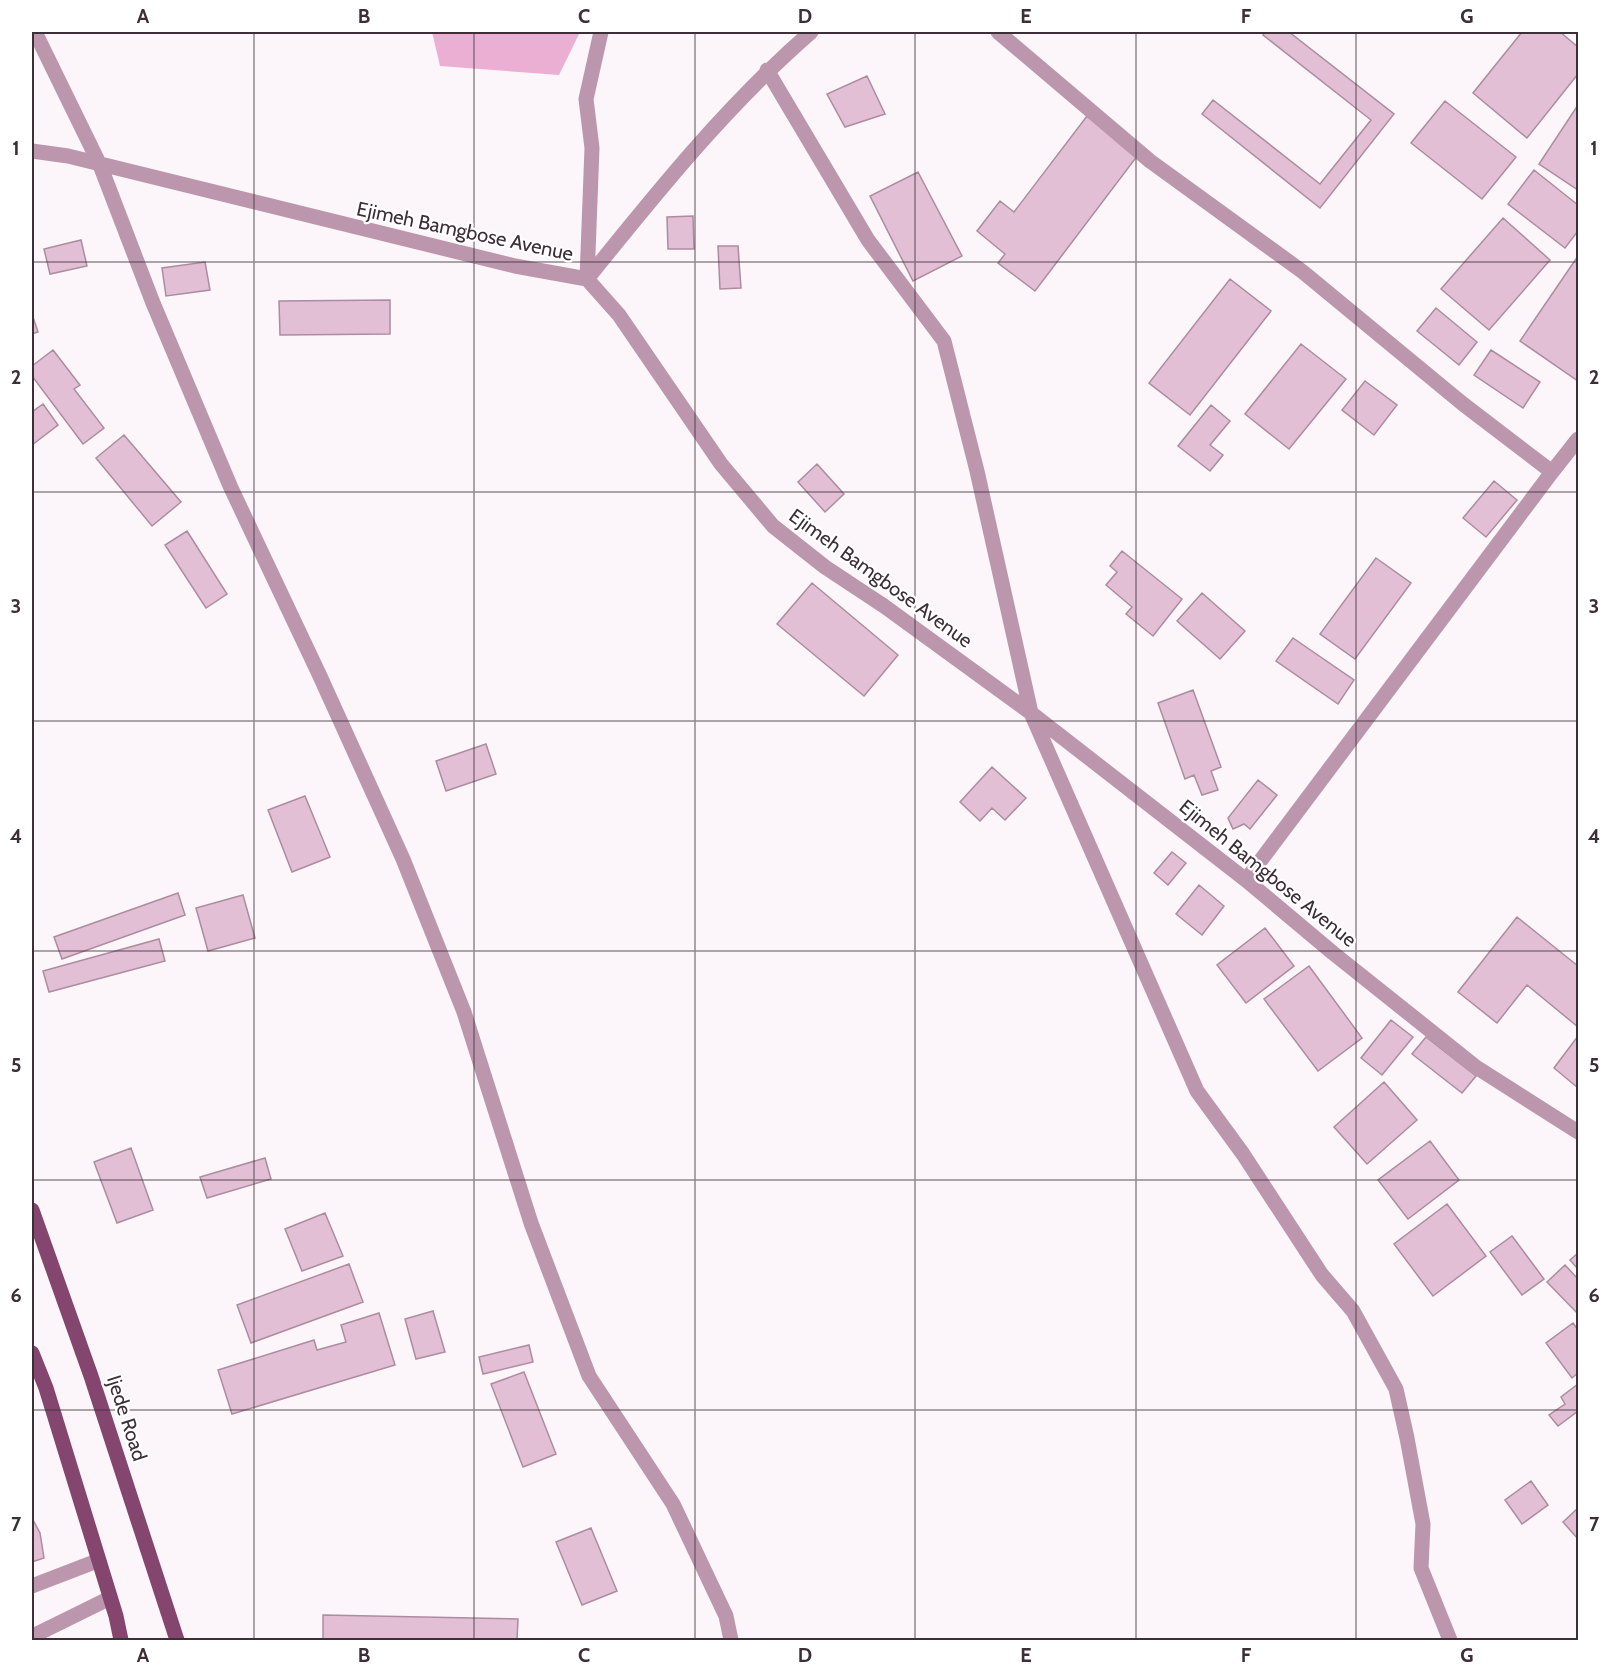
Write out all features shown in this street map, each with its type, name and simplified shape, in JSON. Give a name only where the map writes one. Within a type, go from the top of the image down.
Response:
[{"type":"main road","name":"Ijede Road","points":[[32,1210],[91,1376],[177,1641]]},
{"type":"main road","points":[[32,1353],[46,1388],[122,1641]]},
{"type":"street","points":[[35,32],[100,165],[153,303],[231,488],[404,859],[464,1012],[531,1223],[589,1376],[672,1504],[726,1616],[731,1641]]},
{"type":"street","points":[[587,279],[592,148],[586,99],[601,32]]},
{"type":"street","points":[[587,279],[655,194],[767,70],[811,32]]},
{"type":"street","points":[[999,32],[1150,161],[1303,272],[1463,404],[1552,472]]},
{"type":"street","points":[[767,70],[868,240],[944,341],[977,471],[1031,713],[1197,1091],[1250,1164],[1322,1275],[1353,1311],[1395,1389],[1423,1524],[1421,1568],[1450,1641]]},
{"type":"street","name":"Ejimeh Bamgbose Avenue","points":[[32,151],[68,156],[515,266],[587,279],[619,315],[721,464],[773,526],[825,567],[884,606],[1031,713],[1246,880],[1476,1067],[1578,1132]]},
{"type":"street","points":[[1246,880],[1578,439]]},
{"type":"street","points":[[32,1586],[98,1561]]},
{"type":"street","points":[[32,1640],[35,1635],[110,1598]]},
{"type":"shaded area","points":[[432,32],[580,32],[559,75],[440,66]]},
{"type":"building","points":[[1265,32],[1289,32],[1394,114],[1320,208],[1202,114],[1213,100],[1320,184],[1371,120],[1263,35]]},
{"type":"building","points":[[1522,32],[1560,32],[1578,47],[1578,74],[1527,138],[1473,93]]},
{"type":"building","points":[[867,76],[885,114],[845,127],[827,94]]},
{"type":"building","points":[[1445,101],[1516,157],[1482,199],[1411,143]]},
{"type":"building","points":[[1578,105],[1578,190],[1539,164]]},
{"type":"building","points":[[1087,116],[1138,155],[1035,291],[998,263],[1005,254],[977,231],[1000,201],[1014,212]]},
{"type":"building","points":[[1534,170],[1578,205],[1578,231],[1565,248],[1508,204]]},
{"type":"building","points":[[918,172],[962,256],[913,281],[870,196]]},
{"type":"building","points":[[693,216],[694,249],[668,249],[667,217]]},
{"type":"building","points":[[1503,218],[1550,260],[1489,330],[1441,289]]},
{"type":"building","points":[[81,240],[87,266],[50,274],[44,249]]},
{"type":"building","points":[[718,246],[738,246],[741,288],[720,289]]},
{"type":"building","points":[[1578,256],[1578,381],[1520,341]]},
{"type":"building","points":[[205,262],[210,290],[166,296],[162,268]]},
{"type":"building","points":[[1230,279],[1271,311],[1190,415],[1149,383]]},
{"type":"building","points":[[390,300],[390,334],[280,335],[279,301]]},
{"type":"building","points":[[1436,308],[1477,342],[1459,365],[1417,331]]},
{"type":"building","points":[[32,314],[38,332],[32,334]]},
{"type":"building","points":[[1301,344],[1346,379],[1289,449],[1245,414]]},
{"type":"building","points":[[53,350],[80,385],[74,389],[104,428],[83,444],[32,376],[32,366]]},
{"type":"building","points":[[1491,350],[1540,382],[1523,408],[1474,375]]},
{"type":"building","points":[[1365,381],[1397,405],[1374,435],[1342,410]]},
{"type":"building","points":[[43,404],[58,425],[32,445],[32,412]]},
{"type":"building","points":[[1211,405],[1230,421],[1210,445],[1223,455],[1210,471],[1178,446]]},
{"type":"building","points":[[124,435],[181,502],[152,526],[96,458]]},
{"type":"building","points":[[817,464],[844,494],[825,512],[798,482]]},
{"type":"building","points":[[1494,481],[1517,500],[1486,537],[1463,518]]},
{"type":"building","points":[[187,531],[227,594],[206,608],[165,545]]},
{"type":"building","points":[[1122,551],[1182,599],[1153,636],[1126,614],[1132,607],[1106,585],[1117,572],[1110,566]]},
{"type":"building","points":[[1376,558],[1411,583],[1355,659],[1320,634]]},
{"type":"building","points":[[812,583],[898,655],[864,696],[777,624]]},
{"type":"building","points":[[1202,593],[1245,631],[1220,659],[1177,621]]},
{"type":"building","points":[[1293,638],[1354,680],[1338,704],[1276,661]]},
{"type":"building","points":[[1193,690],[1221,767],[1211,771],[1218,790],[1202,795],[1194,775],[1185,779],[1158,703]]},
{"type":"building","points":[[486,744],[496,774],[446,791],[436,761]]},
{"type":"building","points":[[992,767],[1026,798],[1005,820],[992,808],[980,821],[960,802]]},
{"type":"building","points":[[1258,780],[1277,795],[1250,829],[1244,824],[1233,829],[1228,818]]},
{"type":"building","points":[[305,796],[330,857],[292,872],[268,810]]},
{"type":"building","points":[[1172,852],[1186,863],[1168,885],[1154,873]]},
{"type":"building","points":[[1199,885],[1224,906],[1202,935],[1176,914]]},
{"type":"building","points":[[178,893],[185,915],[62,959],[54,937]]},
{"type":"building","points":[[243,895],[255,938],[208,951],[196,908]]},
{"type":"building","points":[[1517,917],[1578,966],[1578,1027],[1527,985],[1497,1023],[1458,992]]},
{"type":"building","points":[[1265,928],[1294,966],[1246,1003],[1217,965]]},
{"type":"building","points":[[159,939],[165,961],[49,992],[43,971]]},
{"type":"building","points":[[1309,966],[1362,1038],[1318,1071],[1264,999]]},
{"type":"building","points":[[1391,1020],[1413,1037],[1382,1075],[1361,1058]]},
{"type":"building","points":[[1578,1036],[1578,1088],[1554,1068]]},
{"type":"building","points":[[1426,1037],[1476,1076],[1462,1093],[1412,1054]]},
{"type":"building","points":[[1384,1082],[1417,1120],[1367,1164],[1334,1127]]},
{"type":"building","points":[[1430,1141],[1459,1180],[1408,1219],[1378,1180]]},
{"type":"building","points":[[131,1148],[153,1210],[117,1223],[94,1162]]},
{"type":"building","points":[[265,1158],[271,1179],[207,1198],[200,1177]]},
{"type":"building","points":[[1447,1204],[1486,1256],[1433,1296],[1394,1244]]},
{"type":"building","points":[[325,1213],[343,1256],[302,1271],[285,1229]]},
{"type":"building","points":[[1512,1236],[1544,1279],[1522,1295],[1490,1252]]},
{"type":"building","points":[[1578,1253],[1578,1269],[1570,1260]]},
{"type":"building","points":[[349,1264],[363,1302],[251,1343],[237,1305]]},
{"type":"building","points":[[1565,1265],[1578,1279],[1578,1314],[1547,1282]]},
{"type":"building","points":[[433,1311],[445,1352],[416,1359],[405,1319]]},
{"type":"building","points":[[379,1313],[395,1365],[232,1414],[218,1370],[314,1340],[317,1350],[346,1342],[341,1325]]},
{"type":"building","points":[[1573,1323],[1578,1330],[1578,1373],[1572,1378],[1546,1343]]},
{"type":"building","points":[[529,1345],[533,1362],[483,1374],[479,1357]]},
{"type":"building","points":[[524,1372],[556,1454],[523,1467],[491,1384]]},
{"type":"building","points":[[1578,1384],[1578,1411],[1558,1426],[1549,1415],[1565,1404],[1561,1397]]},
{"type":"building","points":[[1531,1481],[1548,1505],[1522,1524],[1505,1500]]},
{"type":"building","points":[[1578,1508],[1578,1539],[1563,1522]]},
{"type":"building","points":[[32,1518],[40,1533],[44,1558],[32,1562]]},
{"type":"building","points":[[591,1528],[617,1591],[582,1605],[556,1542]]},
{"type":"building","points":[[323,1615],[518,1619],[517,1640],[323,1640]]}]
